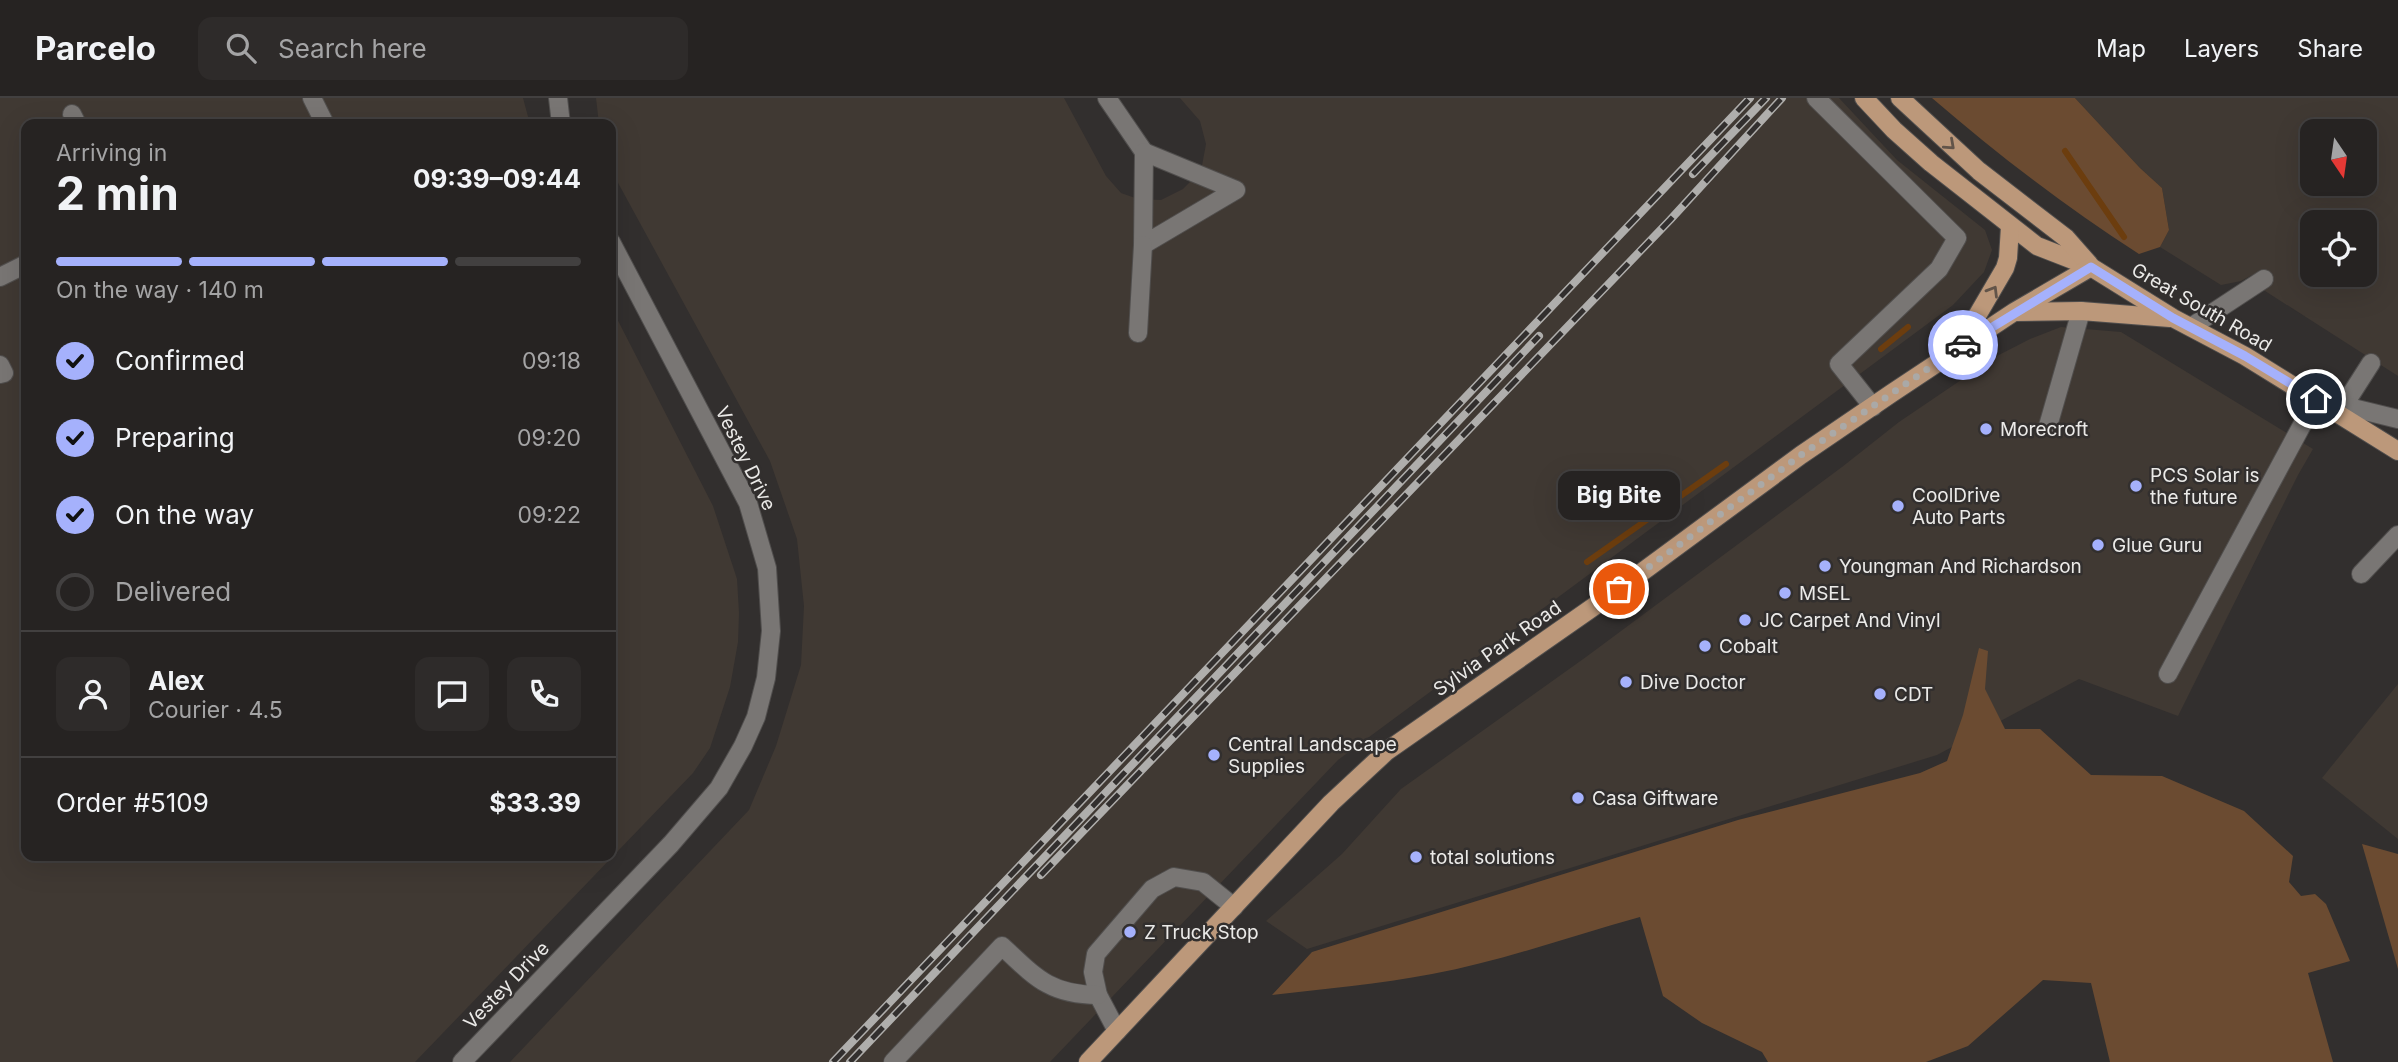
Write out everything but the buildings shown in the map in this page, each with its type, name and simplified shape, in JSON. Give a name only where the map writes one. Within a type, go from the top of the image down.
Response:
[{"type":"main road","name":"Great South Road","points":[[1864,98],[1931,163],[2037,246],[2091,267],[2173,318],[2245,356],[2316,399],[2342,409],[2398,450]]},
{"type":"main road","name":"Great South Road","points":[[1900,98],[1979,171],[2066,238],[2091,267]]},
{"type":"main road","points":[[1959,348],[2005,268],[2010,227]]},
{"type":"main road","name":"Sylvia Park Road","points":[[1088,1062],[1331,803],[1387,751],[1873,407],[2014,312],[2091,267]]},
{"type":"main road","points":[[2014,312],[2081,311],[2173,318]]},
{"type":"street","points":[[312,98],[322,119]]},
{"type":"street","points":[[558,98],[560,119]]},
{"type":"street","points":[[1107,98],[1144,152],[1236,190],[1143,245]]},
{"type":"street","points":[[1816,98],[1957,238],[1939,269],[1839,364],[1873,407]]},
{"type":"street","points":[[1138,333],[1144,152]]},
{"type":"street","name":"Vestey Drive","points":[[462,1062],[671,844],[719,788],[756,717],[766,678],[771,631],[767,568],[748,503],[616,252]]},
{"type":"street","points":[[0,277],[21,266]]},
{"type":"street","points":[[2191,327],[2264,279]]},
{"type":"street","points":[[2048,426],[2081,311]]},
{"type":"street","points":[[2371,363],[2342,409],[2398,419]]},
{"type":"street","points":[[0,365],[4,373],[0,374]]},
{"type":"street","points":[[2168,674],[2316,399]]},
{"type":"street","points":[[2361,574],[2398,535]]},
{"type":"street","points":[[1117,1031],[1098,995],[1093,972],[1096,954],[1152,889],[1174,877],[1203,882],[1234,907]]},
{"type":"street","points":[[893,1062],[1002,946],[1038,979],[1070,994],[1098,995]]},
{"type":"shaded area","points":[[0,98],[523,98],[529,119],[21,119],[21,861],[608,861],[415,1062],[0,1062]]},
{"type":"shaded area","points":[[596,98],[1064,98],[1106,176],[1121,193],[1138,199],[1161,200],[1183,189],[1201,171],[1206,144],[1200,121],[1180,98],[1839,98],[1897,160],[1985,230],[1992,250],[1984,272],[1953,305],[1338,760],[1050,1062],[510,1062],[749,810],[776,746],[801,665],[804,606],[797,539],[770,461],[616,179],[616,119],[598,119]]},
{"type":"shaded area","points":[[1932,98],[2075,98],[2162,188],[2169,230],[2160,247],[2139,254],[2033,180]]},
{"type":"shaded area","points":[[2075,98],[2398,98],[2398,376],[2262,289],[2252,275],[2241,281],[2221,285],[2160,247],[2169,230],[2162,188]]},
{"type":"shaded area","points":[[616,317],[713,506],[737,579],[738,642],[730,687],[710,748],[693,773],[616,853]]},
{"type":"shaded area","points":[[2061,327],[2121,332],[2313,449],[2178,716],[2079,679],[1937,755],[1307,949],[1266,921],[1342,854],[1401,789],[1586,657],[1899,422],[1995,357]]},
{"type":"shaded area","points":[[1979,648],[1988,651],[1985,689],[2005,729],[2040,729],[2091,775],[2162,776],[2244,811],[2293,856],[2289,882],[2301,896],[2315,894],[2326,904],[2350,961],[2308,973],[2333,1062],[2110,1062],[2091,983],[2043,980],[1968,1046],[1926,1062],[1768,1062],[1762,1052],[1702,1023],[1663,996],[1640,917],[1458,969],[1392,981],[1272,995],[1312,952],[1738,820],[1920,773],[1947,761],[1963,715]]},
{"type":"shaded area","points":[[2398,684],[2398,839],[2322,778]]},
{"type":"shaded area","points":[[2362,844],[2398,854],[2398,969]]},
{"type":"waterway","points":[[2065,151],[2124,237]]},
{"type":"waterway","points":[[1881,349],[1908,327]]},
{"type":"waterway","points":[[1587,562],[1726,464]]},
{"type":"railway","points":[[833,1062],[1750,98]]},
{"type":"railway","points":[[1693,174],[1766,98]]},
{"type":"railway","points":[[1041,875],[1670,220],[1782,98]]},
{"type":"railway","points":[[850,1062],[1539,336]]},
{"type":"way so far","points":[[1619,589],[1801,455],[1963,345]]},
{"type":"place","name":"Morecroft","points":[[1986,429]]},
{"type":"place","name":"PCS Solar is the future","points":[[2136,486]]},
{"type":"place","name":"CoolDrive Auto Parts","points":[[1898,506]]},
{"type":"place","name":"Glue Guru","points":[[2098,545]]},
{"type":"place","name":"Youngman And Richardson","points":[[1825,566]]},
{"type":"place","name":"Big Bite","points":[[1619,589]]},
{"type":"place","name":"MSEL","points":[[1785,593]]},
{"type":"place","name":"JC Carpet And Vinyl","points":[[1745,620]]},
{"type":"place","name":"Cobalt","points":[[1705,646]]},
{"type":"place","name":"Dive Doctor","points":[[1626,682]]},
{"type":"place","name":"CDT","points":[[1880,694]]},
{"type":"place","name":"Central Landscape Supplies","points":[[1214,755]]},
{"type":"place","name":"Casa Giftware","points":[[1578,798]]},
{"type":"place","name":"total solutions","points":[[1416,857]]},
{"type":"place","name":"Z Truck Stop","points":[[1130,932]]},
{"type":"route","points":[[1963,345],[2091,267],[2173,318],[2245,356],[2316,399]]}]
